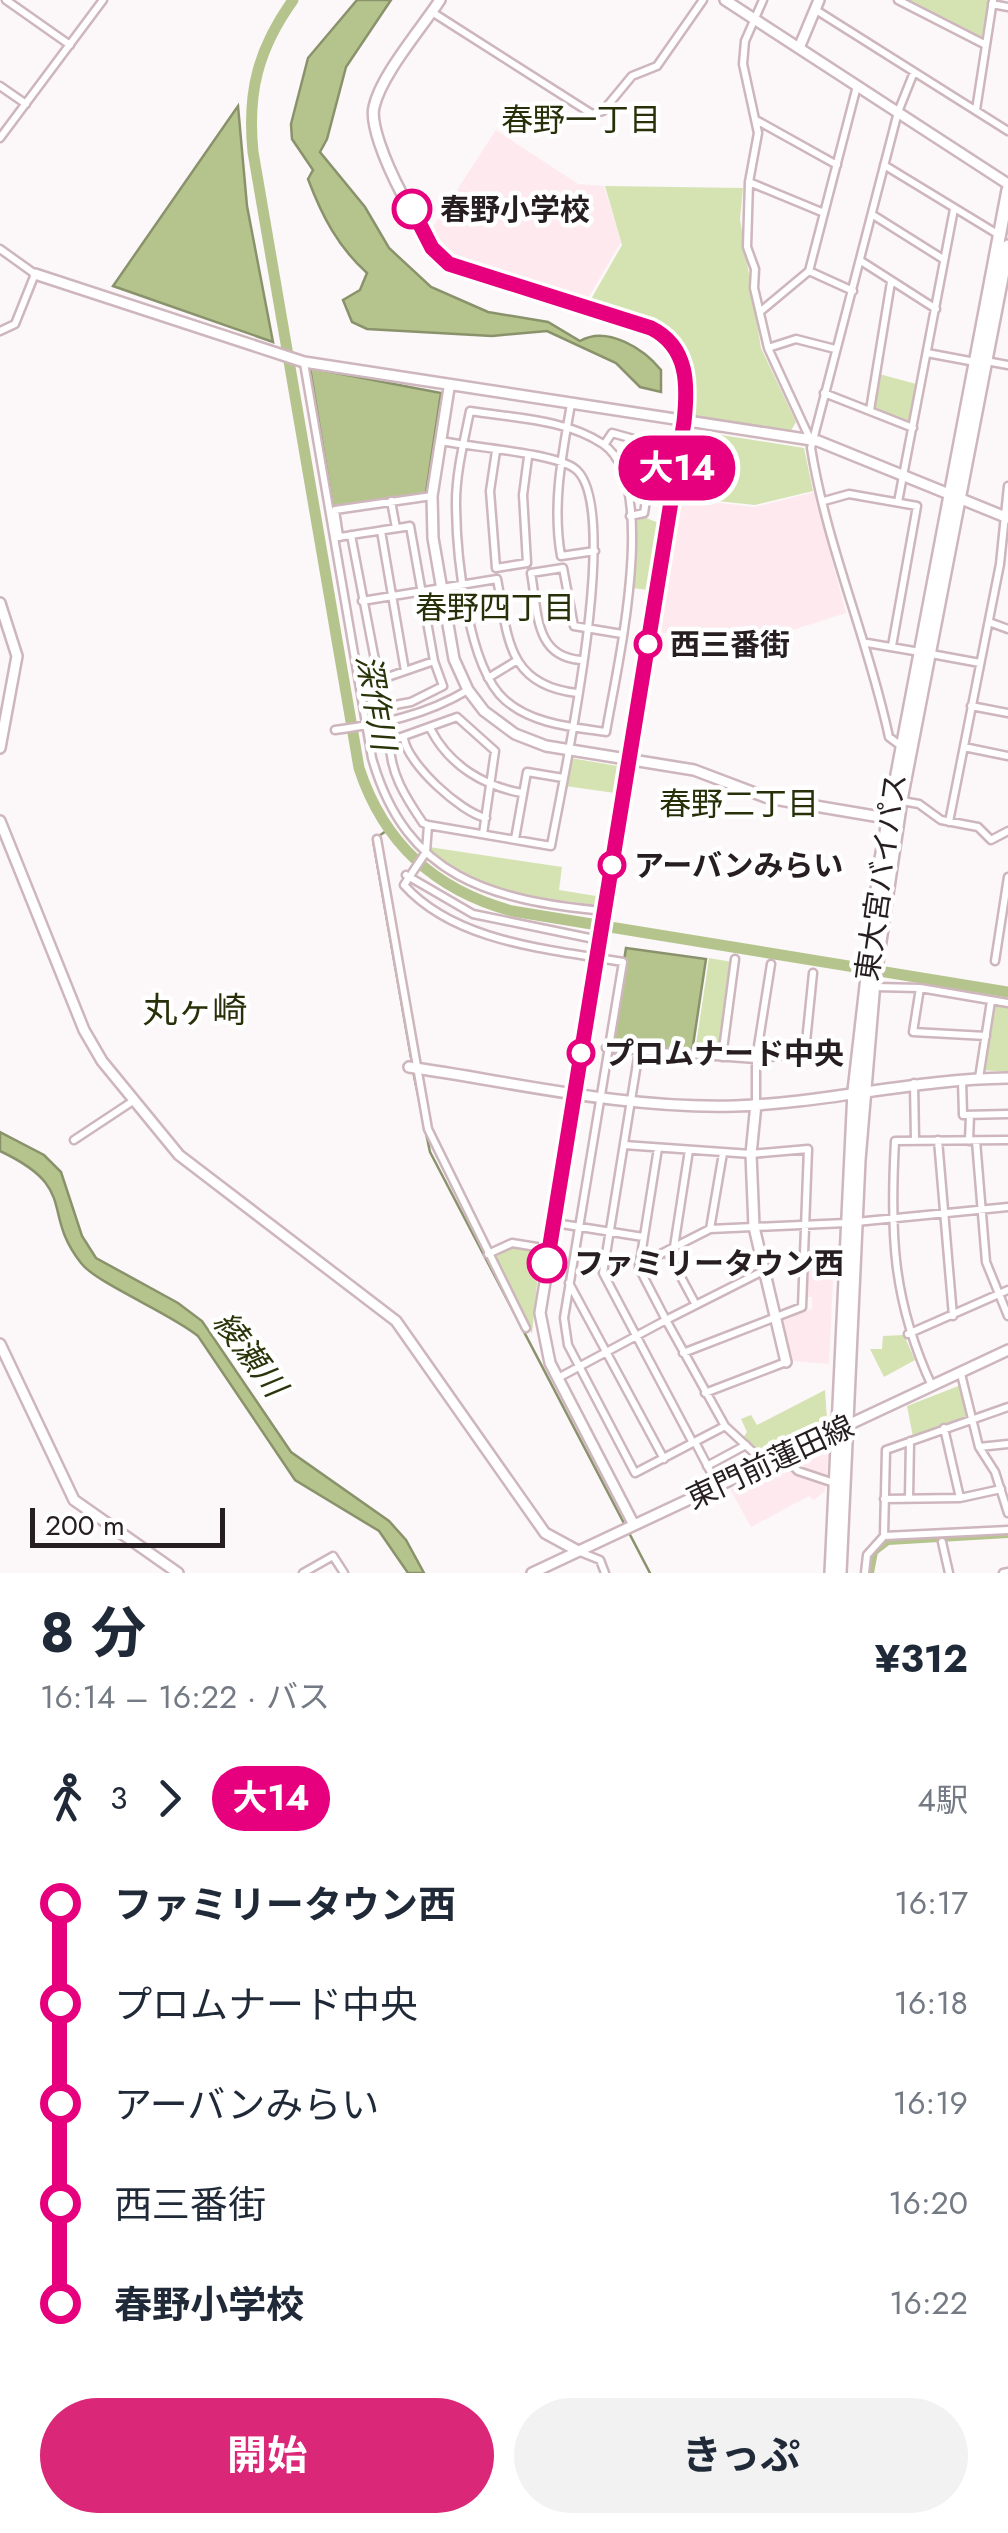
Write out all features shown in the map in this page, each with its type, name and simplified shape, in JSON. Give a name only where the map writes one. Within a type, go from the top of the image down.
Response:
[{"type":"highway","name":"東大宮バイパス","points":[[980,362],[1008,187]]},
{"type":"highway","name":"東大宮バイパス","points":[[893,819],[901,800],[980,362],[1008,246]]},
{"type":"highway","name":"東大宮バイパス","points":[[840,1573],[842,1428],[859,1090],[872,960],[902,746],[925,653]]},
{"type":"highway","name":"東大宮バイパス","points":[[831,1573],[842,1428]]},
{"type":"street","points":[[6,0],[70,45]]},
{"type":"street","points":[[0,138],[103,0]]},
{"type":"street","points":[[440,0],[381,90],[373,114],[380,144],[432,248],[458,268],[660,332],[680,356],[687,385],[540,1325],[557,1378],[634,1525]]},
{"type":"street","points":[[432,12],[592,114],[603,110],[632,76],[656,66],[703,0]]},
{"type":"street","points":[[725,0],[1008,187]]},
{"type":"street","points":[[763,0],[745,41],[743,64],[757,121],[749,182],[747,247],[768,348],[812,442]]},
{"type":"street","points":[[898,0],[984,44]]},
{"type":"street","points":[[976,110],[993,2],[1008,6]]},
{"type":"street","points":[[799,48],[818,5],[1008,131]]},
{"type":"street","points":[[902,746],[889,737],[867,643],[860,636],[816,484],[812,442],[898,112],[914,72]]},
{"type":"street","points":[[0,86],[26,104]]},
{"type":"street","points":[[761,311],[809,271],[857,86]]},
{"type":"street","points":[[757,121],[837,165]]},
{"type":"street","points":[[884,166],[999,235]]},
{"type":"street","points":[[749,182],[824,213]]},
{"type":"street","points":[[898,502],[954,209]]},
{"type":"street","points":[[873,215],[943,259]]},
{"type":"street","points":[[0,249],[35,274],[272,354],[448,388],[812,442],[1007,517]]},
{"type":"street","points":[[861,261],[936,308]]},
{"type":"street","points":[[809,271],[853,291]]},
{"type":"street","points":[[0,331],[15,324],[35,274]]},
{"type":"street","points":[[870,410],[891,282]]},
{"type":"street","points":[[768,348],[796,339],[836,349]]},
{"type":"street","points":[[928,353],[1008,365]]},
{"type":"street","points":[[304,362],[370,726],[372,758],[381,790],[410,839],[440,866],[486,890],[604,913]]},
{"type":"street","points":[[448,388],[432,496],[442,588],[454,659],[468,690],[484,711],[515,734],[568,750],[710,774],[768,798],[893,819]]},
{"type":"street","points":[[824,393],[913,428]]},
{"type":"street","points":[[571,404],[556,503],[561,556],[596,551]]},
{"type":"street","points":[[470,412],[567,427],[604,444],[618,459],[629,484],[630,584],[606,732],[536,719],[504,700],[478,657],[465,584],[456,499],[470,412]]},
{"type":"street","points":[[604,444],[612,433],[655,445],[644,514],[630,516]]},
{"type":"street","points":[[428,825],[551,846],[596,551],[589,482],[561,462],[440,441]]},
{"type":"street","points":[[496,452],[490,491],[496,568],[527,563],[523,496],[528,457]]},
{"type":"street","points":[[949,822],[988,622],[1004,565],[1008,486]]},
{"type":"street","points":[[824,501],[849,494],[917,506],[892,646]]},
{"type":"street","points":[[351,536],[384,708],[411,702],[442,686],[434,662],[410,526],[339,538],[335,510],[432,496]]},
{"type":"street","points":[[392,501],[396,528]]},
{"type":"street","points":[[381,531],[405,671]]},
{"type":"street","points":[[581,660],[564,659],[550,650],[542,638],[532,573],[563,568],[574,626],[622,634]]},
{"type":"street","points":[[362,602],[497,579],[516,661],[537,682],[576,693]]},
{"type":"street","points":[[0,603],[18,656],[0,748]]},
{"type":"street","points":[[988,622],[1008,629]]},
{"type":"street","points":[[867,643],[980,663]]},
{"type":"street","points":[[488,678],[516,661]]},
{"type":"street","points":[[376,681],[434,662]]},
{"type":"street","points":[[335,730],[436,710],[468,690]]},
{"type":"street","points":[[411,702],[415,716]]},
{"type":"street","points":[[971,706],[1008,711]]},
{"type":"street","points":[[436,710],[442,724]]},
{"type":"street","points":[[404,885],[406,874],[426,852],[428,825],[404,794],[390,756],[390,741],[458,717],[495,751],[483,834]]},
{"type":"street","points":[[430,730],[458,764],[491,787],[522,794]]},
{"type":"street","points":[[404,739],[406,752],[438,787],[486,818]]},
{"type":"street","points":[[964,748],[1008,756]]},
{"type":"street","points":[[515,839],[527,772],[563,778]]},
{"type":"street","points":[[901,800],[919,804],[949,822],[978,827],[991,840],[1008,831]]},
{"type":"street","points":[[0,820],[84,1030],[178,1156],[396,1320],[545,1533],[600,1560],[605,1573]]},
{"type":"street","points":[[377,840],[413,1068],[436,1151],[526,1328]]},
{"type":"street","points":[[0,857],[12,851]]},
{"type":"street","points":[[406,874],[446,902],[473,914],[600,939]]},
{"type":"street","points":[[995,961],[1008,877]]},
{"type":"street","points":[[386,889],[404,885]]},
{"type":"street","points":[[404,885],[431,908],[492,935],[622,962],[576,1227],[565,1331],[578,1367],[634,1474],[725,1426]]},
{"type":"street","points":[[722,1057],[735,959]]},
{"type":"street","points":[[705,1393],[786,1362],[754,1227],[751,1154],[756,1059],[771,964]]},
{"type":"street","points":[[606,1048],[756,1059],[805,1052],[813,973]]},
{"type":"street","points":[[871,983],[1008,1003]]},
{"type":"street","points":[[920,988],[914,1032],[986,1036]]},
{"type":"street","points":[[979,1078],[991,1001]]},
{"type":"street","points":[[639,1051],[603,1272],[718,1486]]},
{"type":"street","points":[[413,1068],[630,1104],[756,1104],[914,1083],[1008,1078]]},
{"type":"street","points":[[962,1079],[963,1114],[1008,1114]]},
{"type":"street","points":[[914,1083],[916,1140]]},
{"type":"street","points":[[74,1140],[134,1101]]},
{"type":"street","points":[[970,1115],[984,1209],[986,1262],[1004,1293],[1008,1316]]},
{"type":"street","points":[[932,1387],[908,1334],[891,1219],[896,1140],[1008,1140]]},
{"type":"street","points":[[938,1140],[953,1316]]},
{"type":"street","points":[[624,1145],[751,1154],[808,1149],[802,1308],[683,1353]]},
{"type":"street","points":[[658,1148],[639,1265],[725,1426],[766,1464]]},
{"type":"street","points":[[689,1150],[670,1249],[696,1305]]},
{"type":"street","points":[[710,1229],[723,1152]]},
{"type":"street","points":[[639,1265],[710,1229],[891,1219],[1008,1206]]},
{"type":"street","points":[[554,1223],[643,1236]]},
{"type":"street","points":[[488,1254],[512,1243],[549,1249]]},
{"type":"street","points":[[557,1378],[763,1271]]},
{"type":"street","points":[[568,1282],[664,1459]]},
{"type":"street","points":[[908,1334],[1004,1293]]},
{"type":"street","points":[[0,1344],[74,1500],[178,1573]]},
{"type":"street","name":"東門前蓮田線","points":[[532,1573],[1008,1350]]},
{"type":"street","points":[[962,1374],[979,1447],[995,1472],[1008,1512]]},
{"type":"street","points":[[865,1573],[866,1555],[884,1536],[886,1450],[1008,1407]]},
{"type":"street","points":[[944,1428],[960,1498]]},
{"type":"street","points":[[910,1441],[910,1498]]},
{"type":"street","points":[[979,1447],[1008,1444]]},
{"type":"street","points":[[708,1466],[746,1445]]},
{"type":"street","points":[[783,1456],[798,1471],[836,1484]]},
{"type":"street","points":[[995,1472],[1008,1470]]},
{"type":"street","points":[[884,1499],[960,1498],[1001,1488]]},
{"type":"street","points":[[884,1536],[1008,1530]]},
{"type":"street","points":[[942,1542],[949,1573]]},
{"type":"street","points":[[304,1573],[333,1556],[344,1573]]},
{"type":"shaded area","points":[[357,0],[391,0],[346,67],[320,152],[365,207],[389,248],[431,287],[488,312],[548,322],[580,341],[602,336],[624,342],[645,354],[661,370],[661,392],[640,387],[616,363],[547,331],[492,336],[367,329],[352,322],[343,300],[360,290],[367,273],[339,242],[325,218],[308,179],[313,170],[292,139],[291,124],[308,58]]},
{"type":"shaded area","points":[[905,0],[990,0],[981,40]]},
{"type":"shaded area","points":[[238,106],[247,206],[273,342],[113,286]]},
{"type":"shaded area","points":[[496,130],[578,184],[604,186],[621,242],[584,305],[452,258],[433,227]]},
{"type":"shaded area","points":[[605,186],[743,188],[740,219],[761,348],[796,422],[789,434],[696,419],[692,414],[690,361],[672,332],[639,316],[590,301],[622,245]]},
{"type":"shaded area","points":[[310,368],[441,393],[426,493],[333,508]]},
{"type":"shaded area","points":[[879,374],[920,385],[912,426],[873,408]]},
{"type":"shaded area","points":[[690,430],[804,448],[813,491],[755,505],[679,497]]},
{"type":"shaded area","points":[[814,492],[846,613],[751,643],[657,632],[678,498],[755,507]]},
{"type":"shaded area","points":[[635,519],[659,523],[647,590],[633,588]]},
{"type":"shaded area","points":[[570,758],[618,766],[615,793],[565,786]]},
{"type":"shaded area","points":[[429,847],[562,867],[559,890],[596,896],[595,905],[478,883],[439,862]]},
{"type":"shaded area","points":[[626,948],[706,959],[692,1052],[611,1045]]},
{"type":"shaded area","points":[[709,958],[732,962],[718,1053],[695,1052]]},
{"type":"shaded area","points":[[992,1005],[1008,1006],[1008,1072],[982,1070]]},
{"type":"shaded area","points":[[0,1132],[44,1155],[61,1172],[82,1236],[96,1258],[178,1303],[202,1321],[291,1452],[389,1521],[406,1540],[424,1573],[408,1573],[379,1531],[295,1480],[198,1336],[102,1280],[81,1263],[62,1229],[50,1189],[41,1177],[0,1151]]},
{"type":"shaded area","points":[[512,1247],[540,1252],[532,1334],[492,1259]]},
{"type":"shaded area","points":[[818,1257],[834,1258],[829,1364],[793,1361],[782,1319],[812,1309],[812,1297],[803,1297],[804,1263],[817,1263]]},
{"type":"shaded area","points":[[904,1335],[915,1360],[884,1377],[870,1349],[882,1349],[883,1336]]},
{"type":"shaded area","points":[[961,1385],[967,1416],[913,1437],[907,1406]]},
{"type":"shaded area","points":[[825,1390],[827,1419],[764,1454],[743,1438],[747,1432],[741,1419],[751,1415],[757,1425]]},
{"type":"shaded area","points":[[820,1448],[829,1454],[825,1491],[814,1500],[809,1496],[751,1527],[730,1489]]},
{"type":"waterway","name":"深作川","points":[[293,0],[271,36],[258,72],[252,110],[253,152],[359,768],[370,795],[398,841],[436,877],[484,902],[512,911],[1008,992]]},
{"type":"waterway","points":[[389,829],[373,840],[412,1063]]},
{"type":"waterway","points":[[413,1071],[430,1152],[650,1573]]},
{"type":"waterway","points":[[871,1573],[875,1552],[888,1542],[1008,1535]]},
{"type":"bus line","name":"大14","points":[[412,209],[432,248],[449,264],[660,332],[674,346],[686,375],[684,422],[547,1263]]},
{"type":"place","name":"春野小学校","points":[[412,209]]},
{"type":"place","name":"西三番街","points":[[648,644]]},
{"type":"place","name":"アーバンみらい","points":[[612,865]]},
{"type":"place","name":"プロムナード中央","points":[[581,1053]]},
{"type":"place","name":"ファミリータウン西","points":[[547,1263]]},
{"type":"district","name":"春野一丁目","points":[[581,120]]},
{"type":"district","name":"春野四丁目","points":[[495,608]]},
{"type":"district","name":"春野二丁目","points":[[739,804]]},
{"type":"district","name":"丸ヶ崎","points":[[195,1010]]},
{"type":"water label","name":"綾瀬川","points":[[250,1354]]}]
